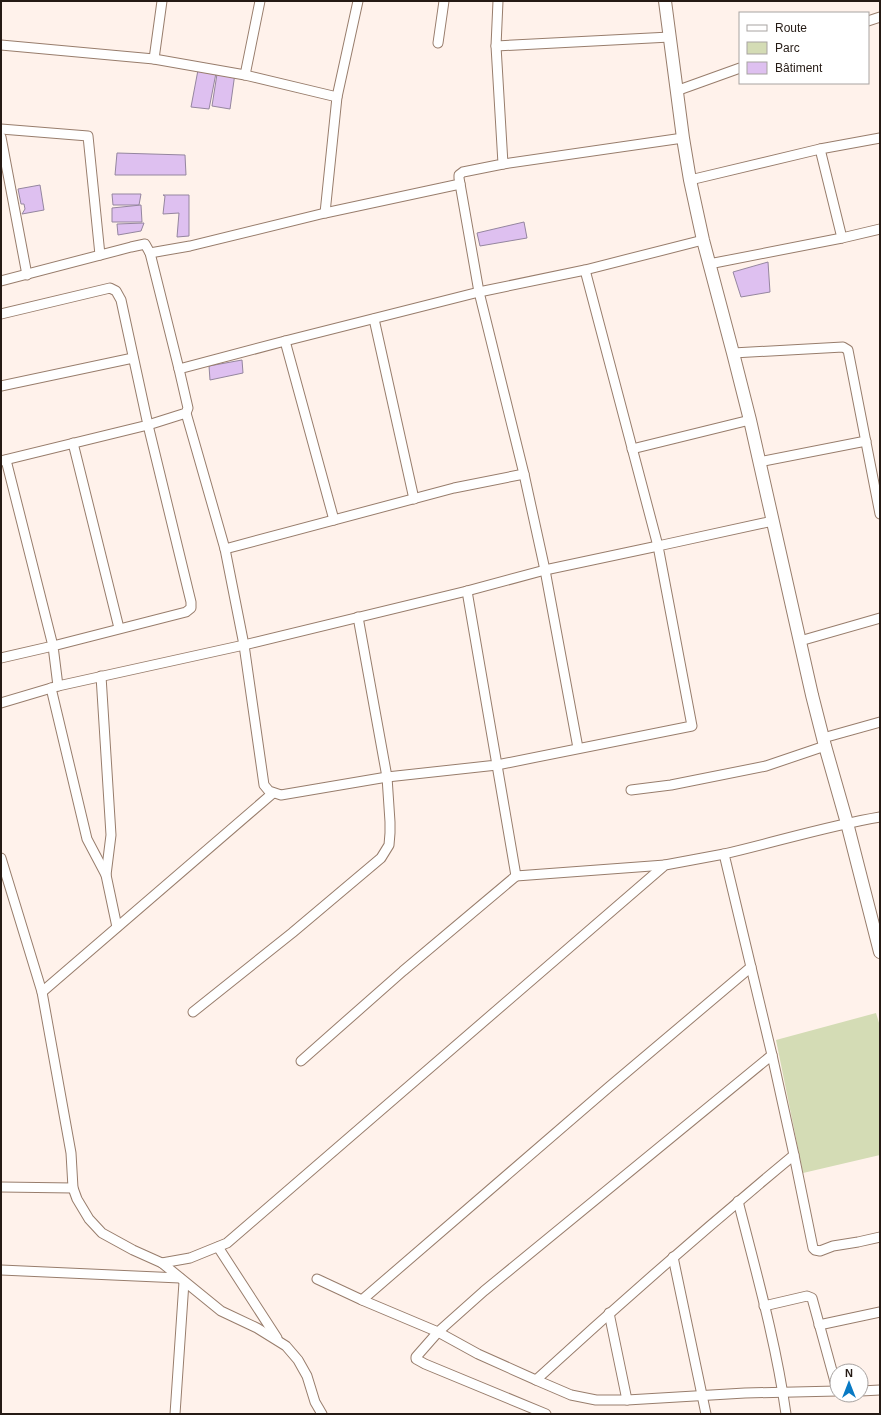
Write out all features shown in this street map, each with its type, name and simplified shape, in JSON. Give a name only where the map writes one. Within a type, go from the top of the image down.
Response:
[{"type":"street","points":[[154,59],[162,1]]},
{"type":"street","points":[[245,75],[260,1]]},
{"type":"street","points":[[325,213],[337,97],[358,1]]},
{"type":"street","points":[[438,43],[444,1]]},
{"type":"street","points":[[665,1],[683,138],[690,180],[703,240],[734,353],[824,742],[876,918],[880,952]]},
{"type":"street","points":[[495,2],[503,164]]},
{"type":"street","points":[[869,21],[880,17]]},
{"type":"street","points":[[496,46],[670,37]]},
{"type":"street","points":[[1,45],[154,59],[245,75],[337,97]]},
{"type":"street","points":[[676,91],[739,68]]},
{"type":"street","points":[[1,129],[88,136],[100,255]]},
{"type":"street","points":[[1,136],[27,275]]},
{"type":"street","points":[[578,748],[545,570],[524,474],[479,292],[459,174],[503,164],[683,138]]},
{"type":"street","points":[[690,180],[820,149],[880,138]]},
{"type":"street","points":[[820,149],[842,238]]},
{"type":"street","points":[[150,253],[190,246],[325,213],[460,184]]},
{"type":"street","points":[[709,264],[880,230]]},
{"type":"street","points":[[179,369],[479,292],[584,270],[703,240]]},
{"type":"street","points":[[1,281],[145,244],[150,253],[188,408],[186,413],[225,549],[244,645],[264,785],[269,791],[281,795],[387,777],[497,765],[692,726],[658,546],[584,270]]},
{"type":"street","points":[[1,314],[110,288],[116,291],[121,300],[148,425],[191,602],[191,608],[186,612],[1,658]]},
{"type":"street","points":[[374,319],[414,499]]},
{"type":"street","points":[[285,341],[334,520]]},
{"type":"street","points":[[734,353],[843,347],[848,350],[880,514]]},
{"type":"street","points":[[1,386],[133,358]]},
{"type":"street","points":[[117,927],[106,875],[87,839],[54,687],[53,646],[3,460],[148,425],[186,413]]},
{"type":"street","points":[[632,449],[750,420]]},
{"type":"street","points":[[760,462],[866,441]]},
{"type":"street","points":[[73,443],[119,628]]},
{"type":"street","points":[[225,549],[454,488],[524,474]]},
{"type":"street","points":[[1,702],[54,687],[244,645],[467,591],[545,570],[773,521]]},
{"type":"street","points":[[467,591],[516,876]]},
{"type":"street","points":[[193,1012],[292,933],[381,858],[389,845],[390,822],[387,777],[358,617]]},
{"type":"street","points":[[800,641],[880,618]]},
{"type":"street","points":[[101,676],[111,835],[106,875]]},
{"type":"street","points":[[631,790],[671,785],[766,766],[824,742],[880,722]]},
{"type":"street","points":[[42,992],[273,793]]},
{"type":"street","points":[[301,1060],[403,971],[516,876],[665,866],[765,845],[847,823],[880,817]]},
{"type":"street","points":[[724,854],[772,1056],[813,1248],[820,1251],[833,1246],[880,1237]]},
{"type":"street","points":[[1,858],[42,992],[71,1153],[73,1188],[77,1199],[89,1219],[102,1233],[133,1250],[162,1263],[221,1311],[257,1328],[279,1340],[286,1346],[301,1365],[307,1376],[315,1402],[322,1414]]},
{"type":"street","points":[[162,1263],[190,1258],[227,1243],[665,866]]},
{"type":"street","points":[[362,1300],[609,1086],[751,967]]},
{"type":"street","points":[[546,1414],[419,1361],[416,1359],[418,1354],[438,1332],[484,1291],[772,1056]]},
{"type":"street","points":[[536,1380],[673,1257],[794,1155]]},
{"type":"street","points":[[1,1187],[73,1188]]},
{"type":"street","points":[[738,1201],[764,1306],[770,1324],[786,1414]]},
{"type":"street","points":[[218,1247],[279,1340]]},
{"type":"street","points":[[673,1257],[706,1414]]},
{"type":"street","points":[[1,1270],[182,1280]]},
{"type":"street","points":[[317,1278],[362,1300],[438,1332],[478,1354],[572,1395],[596,1400],[627,1400],[745,1393],[829,1390]]},
{"type":"street","points":[[175,1414],[182,1280]]},
{"type":"street","points":[[764,1306],[810,1296],[812,1298],[830,1363]]},
{"type":"street","points":[[819,1325],[880,1312]]},
{"type":"street","points":[[609,1313],[627,1400]]},
{"type":"street","points":[[869,1391],[880,1390]]},
{"type":"green space","points":[[876,1013],[880,1026],[880,1155],[803,1173],[776,1040]]},
{"type":"building","points":[[198,70],[216,73],[209,109],[191,107]]},
{"type":"building","points":[[235,73],[230,109],[212,106],[217,74]]},
{"type":"building","points":[[117,153],[185,155],[186,175],[115,175]]},
{"type":"building","points":[[40,185],[44,210],[22,214],[25,209],[24,204],[21,204],[18,189]]},
{"type":"building","points":[[112,194],[141,194],[139,205],[113,205]]},
{"type":"building","points":[[163,195],[189,195],[189,236],[177,237],[179,213],[163,214],[165,196]]},
{"type":"building","points":[[141,205],[142,222],[112,222],[112,208]]},
{"type":"building","points":[[524,222],[527,238],[480,246],[477,233]]},
{"type":"building","points":[[144,223],[141,231],[118,235],[117,224]]},
{"type":"building","points":[[768,262],[770,292],[741,297],[733,272]]},
{"type":"building","points":[[242,360],[243,373],[210,380],[209,366]]}]
